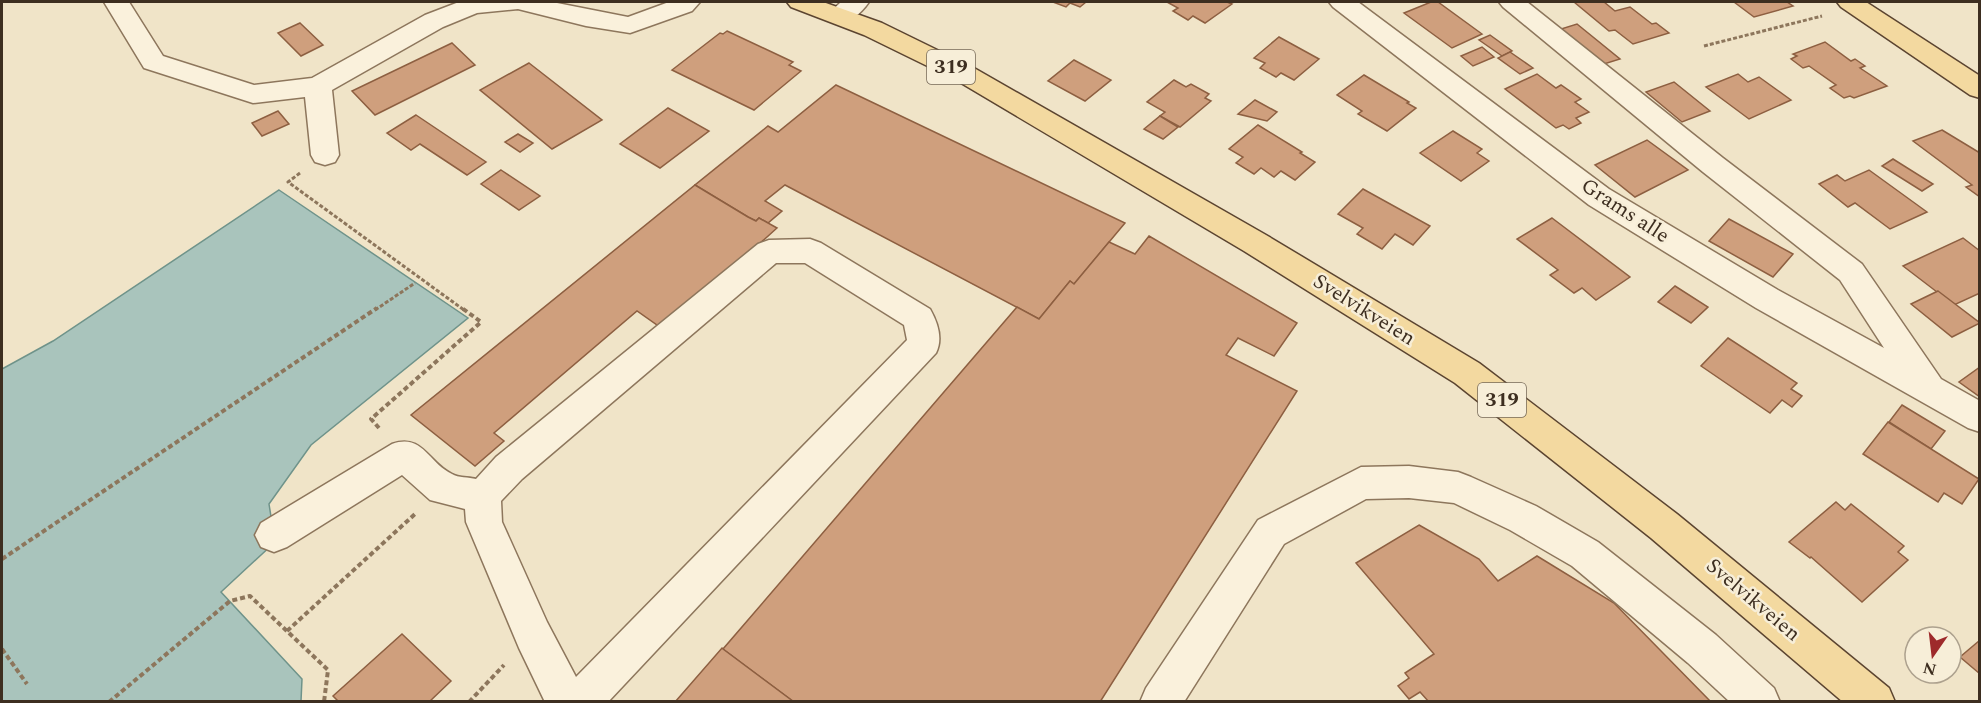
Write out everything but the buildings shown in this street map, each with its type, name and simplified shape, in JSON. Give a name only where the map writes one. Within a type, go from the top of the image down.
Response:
[{"type":"main road","name":"Svelvikveien","points":[[800,2],[848,8],[1023,106],[1255,243],[1467,373],[1664,526],[1875,702]]},
{"type":"main road","points":[[1850,2],[1980,89]]},
{"type":"street","points":[[117,2],[153,62],[253,94],[318,86],[434,21],[473,5],[514,2]]},
{"type":"street","points":[[522,2],[586,18],[630,25],[687,2]]},
{"type":"street","name":"Grams alle","points":[[1342,2],[1599,197],[1767,299],[1980,418]]},
{"type":"street","name":"Grams alle","points":[[1512,2],[1713,165],[1851,272],[1929,390]]},
{"type":"street","points":[[318,86],[325,155]]},
{"type":"street","points":[[567,702],[533,635],[484,522],[483,496],[509,468],[769,252],[810,251],[919,318],[924,344],[580,702]]},
{"type":"street","points":[[274,535],[404,455],[443,489],[483,496]]},
{"type":"street","points":[[1160,702],[1271,532],[1361,483],[1409,482],[1458,488],[1523,518],[1585,554],[1702,649],[1760,702]]},
{"type":"path","points":[[1704,46],[1820,17]]},
{"type":"path","points":[[325,155],[288,182],[481,322],[371,419],[404,455]]},
{"type":"path","points":[[2,559],[415,283]]},
{"type":"path","points":[[287,631],[443,489]]},
{"type":"path","points":[[109,702],[230,601],[250,596],[328,670],[324,702]]},
{"type":"path","points":[[469,702],[533,635]]},
{"type":"path","points":[[2,648],[27,684]]},
{"type":"water","points":[[279,190],[468,318],[311,445],[269,504],[275,542],[221,592],[302,679],[301,701],[2,702],[2,369],[53,341]]}]
